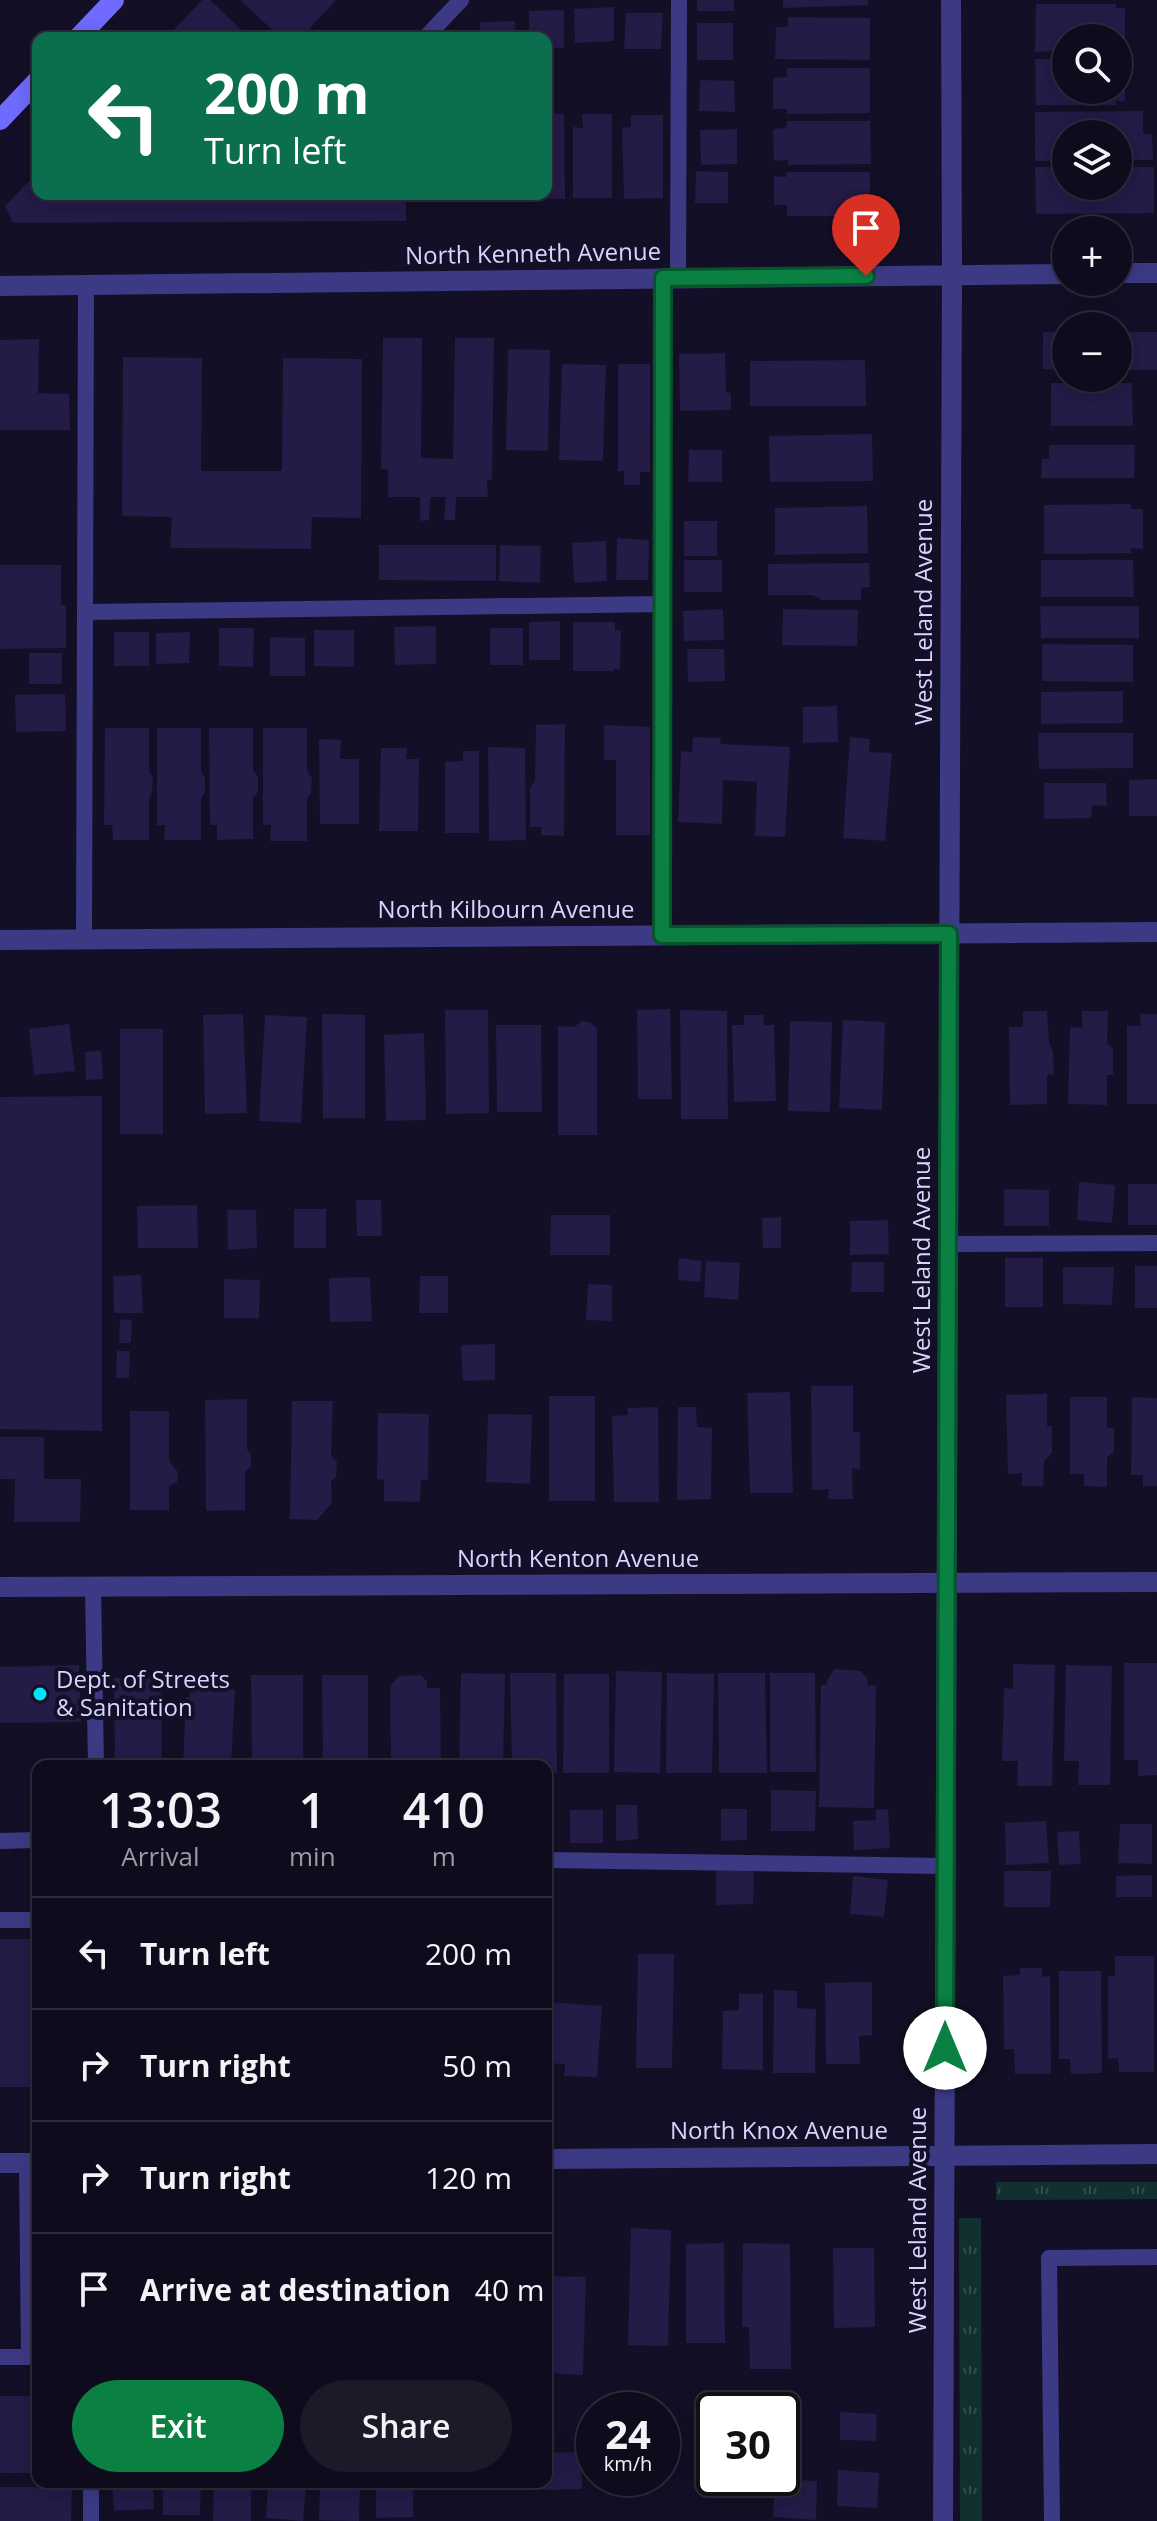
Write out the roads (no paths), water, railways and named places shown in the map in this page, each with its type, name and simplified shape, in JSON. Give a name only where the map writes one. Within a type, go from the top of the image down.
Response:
[{"type":"main road","points":[[84,32],[114,0]]},
{"type":"main road","points":[[0,120],[32,86]]},
{"type":"street","name":"West Leland Avenue","points":[[943,2521],[951,0]]},
{"type":"street","points":[[1132,273],[1157,273]]},
{"type":"street","name":"North Kenneth Avenue","points":[[0,286],[1052,274]]},
{"type":"street","name":"North Kilbourn Avenue","points":[[0,940],[1157,932]]},
{"type":"street","name":"North Kenton Avenue","points":[[0,1587],[1157,1582]]},
{"type":"street","name":"North Knox Avenue","points":[[552,2159],[1157,2154]]},
{"type":"street","points":[[0,2163],[32,2163]]},
{"type":"lane","points":[[430,32],[461,0]]},
{"type":"lane","points":[[662,935],[662,604],[679,0]]},
{"type":"lane","points":[[84,939],[86,286]]},
{"type":"lane","points":[[85,612],[662,604]]},
{"type":"lane","points":[[948,1244],[1157,1243]]},
{"type":"lane","points":[[93,1587],[96,1760]]},
{"type":"lane","points":[[0,1841],[32,1840]]},
{"type":"lane","points":[[552,1860],[945,1866]]},
{"type":"lane","points":[[0,1920],[32,1920]]},
{"type":"lane","points":[[0,2357],[29,2357],[32,2163]]},
{"type":"lane","points":[[1052,2521],[1049,2258],[1157,2257]]},
{"type":"lane","points":[[91,2488],[91,2521]]},
{"type":"place","name":"Dept. of Streets & Sanitation","points":[[40,1694]]}]
